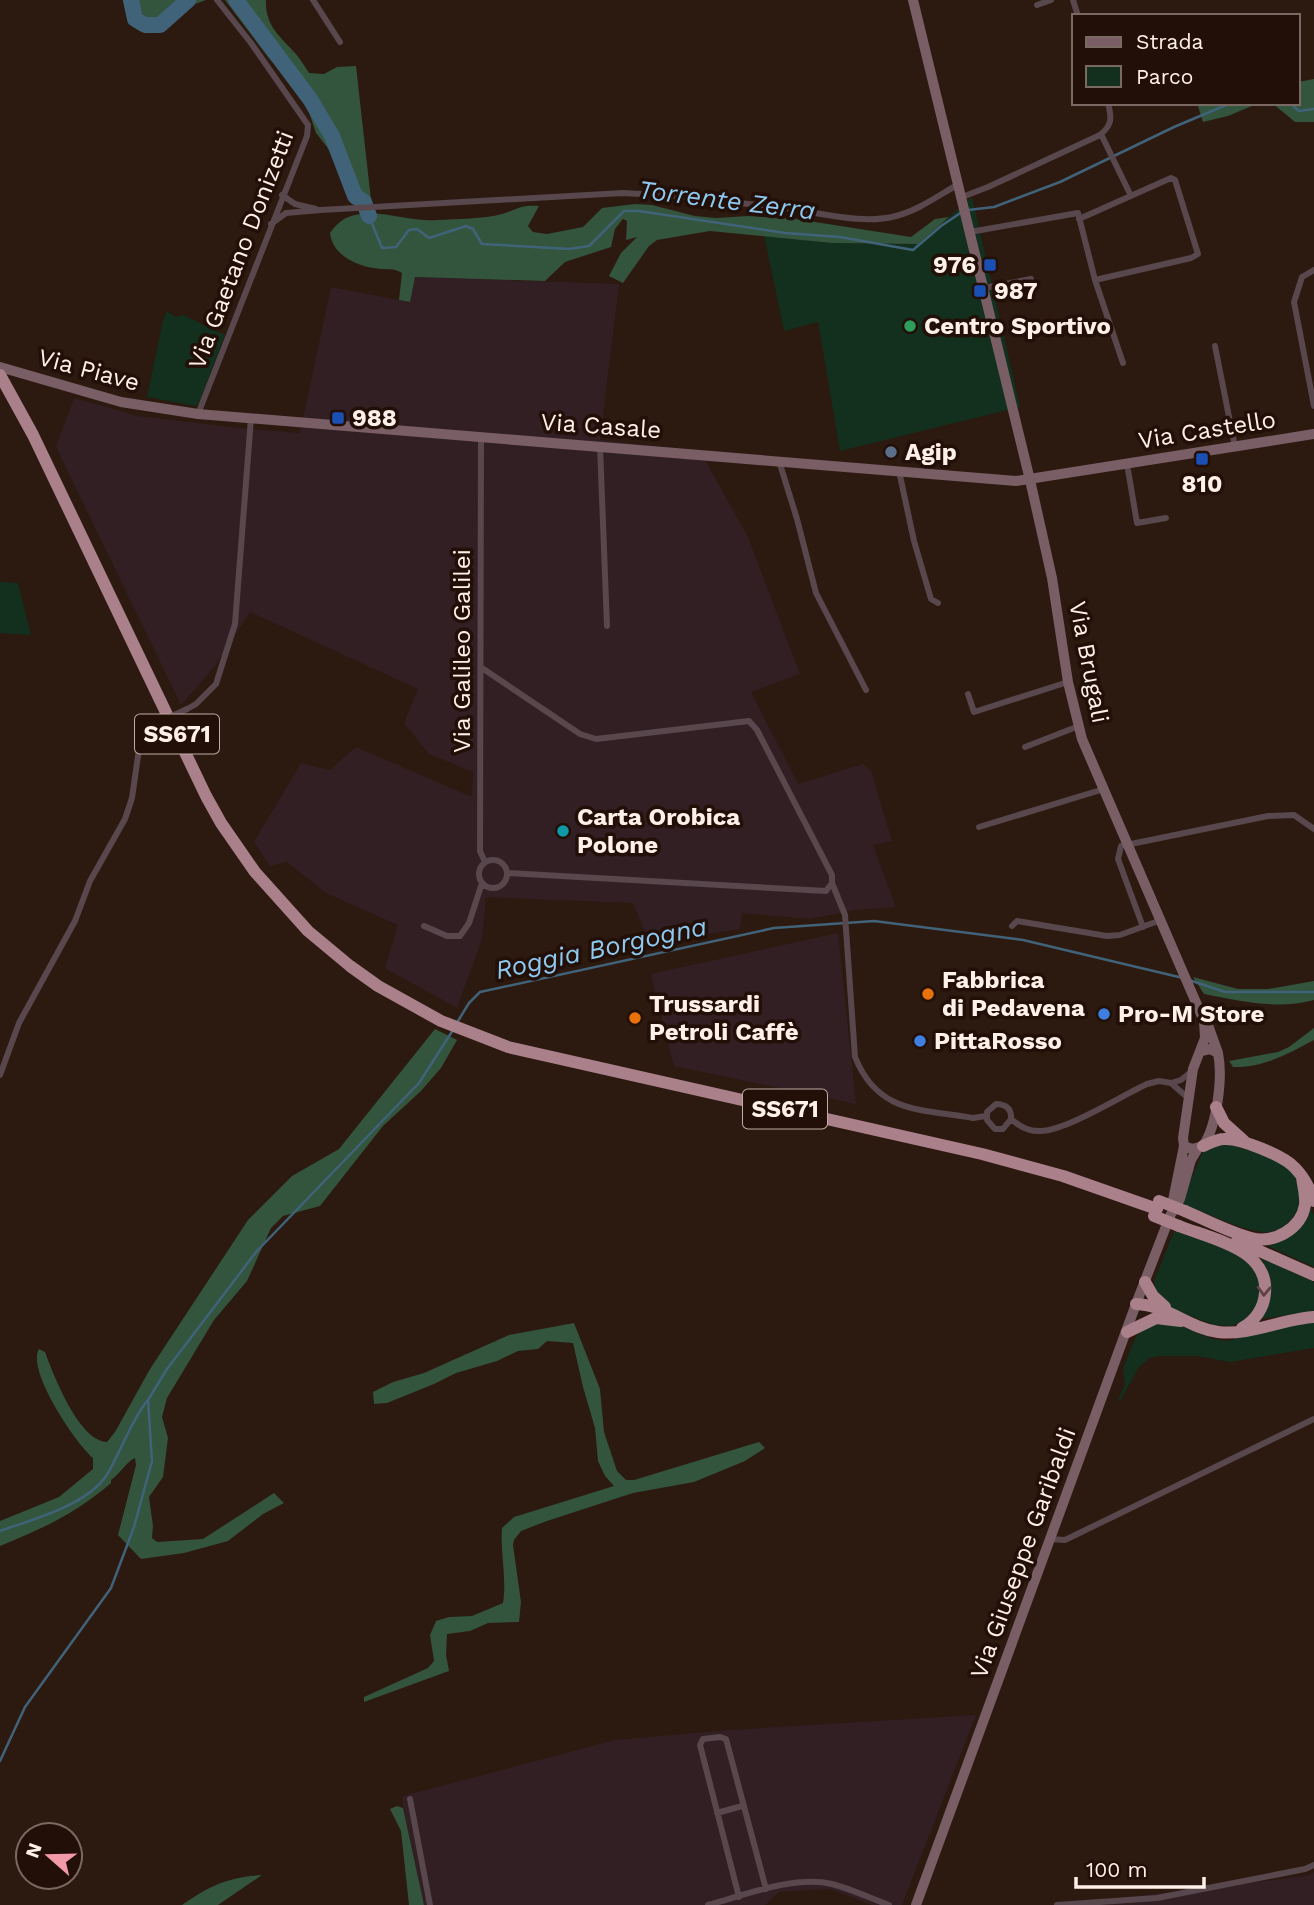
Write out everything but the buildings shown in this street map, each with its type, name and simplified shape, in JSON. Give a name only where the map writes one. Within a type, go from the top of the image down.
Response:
[{"type":"highway","name":"SS671","points":[[0,375],[33,435],[206,796],[237,848],[273,894],[324,945],[378,986],[441,1021],[483,1038],[565,1060],[972,1152],[1086,1184],[1157,1209],[1314,1275]]},
{"type":"highway","points":[[1216,1107],[1224,1123],[1250,1145]]},
{"type":"highway","points":[[1200,1148],[1221,1139],[1250,1145],[1294,1166],[1309,1187],[1314,1201]]},
{"type":"highway","points":[[1179,1218],[1252,1239],[1280,1236],[1291,1229],[1300,1218],[1305,1204],[1302,1177]]},
{"type":"highway","points":[[1179,1218],[1237,1249],[1253,1259],[1262,1269],[1266,1284],[1265,1300],[1250,1324],[1236,1331]]},
{"type":"highway","points":[[1145,1282],[1153,1296],[1167,1310]]},
{"type":"highway","points":[[1136,1304],[1150,1304],[1216,1332],[1314,1317]]},
{"type":"highway","points":[[1136,1304],[1156,1318],[1192,1323]]},
{"type":"highway","points":[[1127,1332],[1156,1318]]},
{"type":"street","name":"Via Gaetano Donizetti","points":[[198,414],[307,136],[308,125],[251,43],[217,0]]},
{"type":"street","points":[[313,0],[340,42]]},
{"type":"street","name":"Via Brugali","points":[[913,0],[1030,480],[1052,578],[1068,682],[1079,726],[1191,989]]},
{"type":"street","points":[[1037,5],[1051,0]]},
{"type":"street","points":[[962,199],[1101,134],[1110,127],[1108,105]]},
{"type":"street","points":[[1101,134],[1131,196]]},
{"type":"street","points":[[1079,219],[1171,178],[1175,180],[1198,254],[1191,258],[1095,280]]},
{"type":"street","points":[[271,224],[286,213],[623,193],[735,202],[871,220],[897,216],[958,184]]},
{"type":"street","points":[[282,195],[295,204],[321,210]]},
{"type":"street","points":[[970,232],[1078,213],[1095,280],[1123,363]]},
{"type":"street","points":[[1314,270],[1302,277],[1294,302],[1314,406]]},
{"type":"street","points":[[984,288],[1031,279],[1033,292]]},
{"type":"street","points":[[1215,346],[1235,447]]},
{"type":"street","name":"Via Piave","points":[[0,367],[121,402],[168,410]]},
{"type":"street","name":"Via Casale","points":[[168,410],[481,439],[1030,480]]},
{"type":"street","points":[[0,1075],[19,1023],[75,921],[90,881],[125,819],[132,798],[139,749],[144,735],[153,725],[196,704],[216,684],[234,624],[251,418]]},
{"type":"street","name":"Via Castello","points":[[1030,480],[1314,435]]},
{"type":"street","name":"Via Galileo Galilei","points":[[481,439],[480,851],[485,862]]},
{"type":"street","points":[[600,446],[607,626]]},
{"type":"street","points":[[779,461],[816,593],[866,690]]},
{"type":"street","name":"Via Castello","points":[[1127,464],[1137,523],[1166,518]]},
{"type":"street","points":[[899,471],[914,541],[931,599],[938,603]]},
{"type":"street","points":[[482,668],[580,734],[596,739],[749,721],[757,730],[832,874],[832,883],[845,915],[855,1057],[862,1076],[877,1093],[895,1104],[973,1118],[986,1116]]},
{"type":"street","points":[[968,694],[974,712],[1068,682]]},
{"type":"street","points":[[1025,747],[1079,726]]},
{"type":"street","points":[[979,827],[1104,789]]},
{"type":"street","points":[[1143,927],[1118,859],[1121,846],[1268,816],[1294,815],[1314,829]]},
{"type":"street","points":[[424,926],[447,936],[460,936],[469,923],[482,883],[479,871],[485,862],[499,861],[504,864],[507,873],[504,883],[489,888],[482,883]]},
{"type":"street","points":[[507,873],[826,891],[832,883]]},
{"type":"street","points":[[1012,926],[1017,921],[1107,936],[1120,935],[1161,920]]},
{"type":"street","name":"Via Giuseppe Garibaldi","points":[[916,1905],[1136,1304],[1179,1218],[1184,1146],[1182,1138],[1193,1069],[1205,1038],[1204,1021],[1191,989]]},
{"type":"street","name":"Via Giuseppe Garibaldi","points":[[1179,1218],[1180,1199],[1191,1160],[1209,1134],[1216,1107],[1220,1065],[1208,1025],[1204,1021]]},
{"type":"street","points":[[1201,1051],[1210,1049],[1218,1053]]},
{"type":"street","points":[[1011,1119],[1007,1126],[995,1129],[988,1124],[986,1116],[989,1108],[1000,1104],[1008,1108],[1011,1119],[1026,1129],[1053,1130],[1147,1084],[1159,1081],[1171,1083],[1187,1077],[1193,1069]]},
{"type":"street","points":[[1171,1083],[1189,1099]]},
{"type":"street","points":[[1184,1146],[1200,1148]]},
{"type":"street","points":[[1050,1539],[1065,1539],[1314,1419]]},
{"type":"street","points":[[739,1897],[700,1745],[705,1738],[726,1739],[766,1889]]},
{"type":"street","points":[[410,1800],[430,1905]]},
{"type":"street","points":[[717,1813],[742,1807]]},
{"type":"street","points":[[1057,1905],[1157,1898],[1306,1869],[1314,1865]]},
{"type":"street","points":[[708,1905],[804,1882],[831,1883],[889,1905]]},
{"type":"street","points":[[748,1894],[750,1905]]},
{"type":"shaded area","points":[[415,277],[619,284],[600,440],[700,451],[748,537],[800,674],[751,692],[798,784],[863,764],[871,771],[892,841],[873,845],[896,907],[856,910],[810,919],[742,913],[740,929],[649,942],[633,903],[486,897],[482,939],[457,1008],[385,968],[398,925],[326,893],[287,862],[270,866],[254,842],[301,763],[330,770],[356,747],[472,797],[473,772],[429,754],[404,723],[418,689],[250,612],[215,666],[181,705],[56,447],[74,398],[138,416],[300,433],[331,287],[409,302]]},
{"type":"shaded area","points":[[838,933],[856,1104],[674,1066],[651,974]]},
{"type":"shaded area","points":[[976,1715],[902,1905],[872,1905],[830,1889],[779,1892],[765,1905],[424,1905],[403,1808],[403,1796],[615,1740]]},
{"type":"shaded area","points":[[1314,1872],[1314,1905],[1062,1905],[1306,1876]]},
{"type":"green space","points":[[132,0],[206,0],[152,20],[144,16]]},
{"type":"green space","points":[[225,0],[266,0],[271,24],[309,73],[324,74],[337,67],[356,66],[371,200],[354,202],[339,174],[337,160],[316,133],[304,98],[268,57]]},
{"type":"green space","points":[[1314,79],[1314,122],[1295,122],[1274,105],[1300,105],[1300,82]]},
{"type":"green space","points":[[1198,105],[1254,105],[1228,116],[1203,122]]},
{"type":"green space","name":"Centro Sportivo","points":[[972,197],[1020,407],[840,451],[818,322],[784,331],[764,235],[832,243],[918,244]]},
{"type":"green space","points":[[652,205],[695,216],[796,219],[911,237],[935,219],[949,217],[918,244],[832,243],[710,231],[657,240],[649,246],[623,283],[609,276],[621,253],[637,237],[626,240],[627,221],[623,219],[615,229],[611,247],[565,262],[545,281],[415,277],[410,302],[399,300],[402,273],[364,266],[348,259],[336,248],[330,233],[344,219],[365,214],[427,220],[461,219],[495,216],[523,207],[539,206],[528,226],[533,232],[547,234],[583,227],[602,208]]},
{"type":"green space","points":[[167,311],[175,317],[183,315],[225,335],[199,403],[195,406],[147,397]]},
{"type":"green space","points":[[0,582],[18,583],[31,635],[0,633]]},
{"type":"green space","points":[[1193,977],[1238,989],[1268,989],[1314,981],[1314,1000],[1273,1004],[1204,994]]},
{"type":"green space","points":[[1314,1028],[1314,1040],[1275,1059],[1244,1067],[1233,1067],[1229,1061],[1278,1052]]},
{"type":"green space","points":[[435,1029],[457,1040],[441,1068],[421,1091],[383,1126],[320,1206],[283,1216],[271,1228],[247,1281],[214,1320],[167,1398],[162,1417],[168,1438],[163,1477],[149,1497],[152,1538],[157,1542],[203,1539],[274,1493],[284,1503],[263,1514],[228,1541],[184,1553],[141,1559],[118,1535],[136,1465],[135,1458],[111,1483],[72,1512],[0,1546],[0,1521],[59,1497],[93,1469],[93,1458],[65,1423],[46,1389],[37,1359],[39,1349],[45,1352],[61,1391],[77,1419],[97,1439],[107,1442],[150,1369],[248,1220],[292,1176],[339,1149]]},
{"type":"green space","points":[[1212,1145],[1244,1146],[1287,1167],[1297,1180],[1300,1191],[1296,1211],[1291,1220],[1283,1227],[1262,1232],[1231,1224],[1181,1203],[1203,1151]]},
{"type":"green space","points":[[1309,1206],[1314,1215],[1314,1267],[1268,1246],[1278,1242]]},
{"type":"green space","points":[[1175,1229],[1249,1258],[1262,1285],[1256,1308],[1243,1322],[1230,1326],[1214,1325],[1170,1308],[1155,1292],[1154,1281]]},
{"type":"green space","points":[[1261,1258],[1314,1282],[1314,1311],[1261,1319],[1269,1304],[1271,1289]]},
{"type":"green space","points":[[1314,1322],[1314,1348],[1230,1362],[1197,1356],[1150,1358],[1139,1367],[1120,1401],[1118,1400],[1125,1384],[1123,1368],[1134,1341],[1140,1330],[1157,1323],[1182,1326],[1212,1339],[1228,1341],[1263,1331]]},
{"type":"green space","points":[[574,1323],[600,1389],[604,1432],[617,1471],[626,1480],[634,1480],[759,1442],[765,1448],[745,1461],[694,1482],[633,1493],[521,1531],[513,1545],[521,1602],[519,1622],[488,1623],[470,1631],[447,1634],[446,1655],[449,1671],[364,1702],[364,1697],[428,1668],[434,1661],[430,1635],[436,1621],[449,1617],[472,1616],[503,1603],[502,1528],[514,1517],[614,1486],[605,1476],[598,1461],[595,1428],[573,1343],[547,1341],[538,1349],[518,1351],[497,1361],[456,1373],[387,1403],[374,1404],[373,1392],[393,1382],[424,1373],[509,1335]]},
{"type":"green space","points":[[397,1806],[403,1808],[424,1905],[409,1905],[401,1831],[390,1809]]},
{"type":"green space","points":[[262,1875],[218,1905],[182,1905],[219,1884]]},
{"type":"waterway","name":"Torrente Zerra","points":[[131,0],[135,19],[145,25],[160,25],[188,0]]},
{"type":"waterway","name":"Torrente Zerra","points":[[236,0],[310,99],[332,136],[355,196],[364,202],[369,216]]},
{"type":"waterway","name":"Torrente Zerra","points":[[968,210],[994,207],[1060,182],[1226,105]]},
{"type":"waterway","name":"Torrente Zerra","points":[[1292,105],[1299,111],[1314,109]]},
{"type":"waterway","name":"Torrente Zerra","points":[[369,216],[382,248],[396,247],[409,230],[417,229],[429,238],[466,226],[473,229],[482,244],[569,249],[589,246],[624,211],[639,211],[785,233],[840,237],[913,250],[962,212]]},
{"type":"waterway","name":"Roggia Borgogna","points":[[458,1021],[469,1003],[480,992],[774,928],[874,921],[1023,940],[1183,978]]},
{"type":"waterway","name":"Roggia Borgogna","points":[[1189,980],[1225,992],[1314,992]]},
{"type":"waterway","name":"Roggia Borgogna","points":[[0,1761],[25,1707],[111,1588],[134,1527],[152,1461],[148,1400],[167,1369],[256,1252],[419,1083],[453,1030]]},
{"type":"waterway","points":[[0,1531],[59,1510],[88,1494],[108,1473],[147,1401]]},
{"type":"place","name":"976","points":[[990,265]]},
{"type":"place","name":"987","points":[[980,291]]},
{"type":"place","name":"Centro Sportivo","points":[[910,326]]},
{"type":"place","name":"988","points":[[338,418]]},
{"type":"place","name":"Agip","points":[[891,452]]},
{"type":"place","name":"810","points":[[1202,459]]},
{"type":"place","name":"Carta Orobica Polone","points":[[563,831]]},
{"type":"place","name":"Fabbrica di Pedavena","points":[[928,994]]},
{"type":"place","name":"Pro-M Store","points":[[1104,1014]]},
{"type":"place","name":"Trussardi Petroli Caffè","points":[[635,1018]]},
{"type":"place","name":"PittaRosso","points":[[920,1041]]}]
